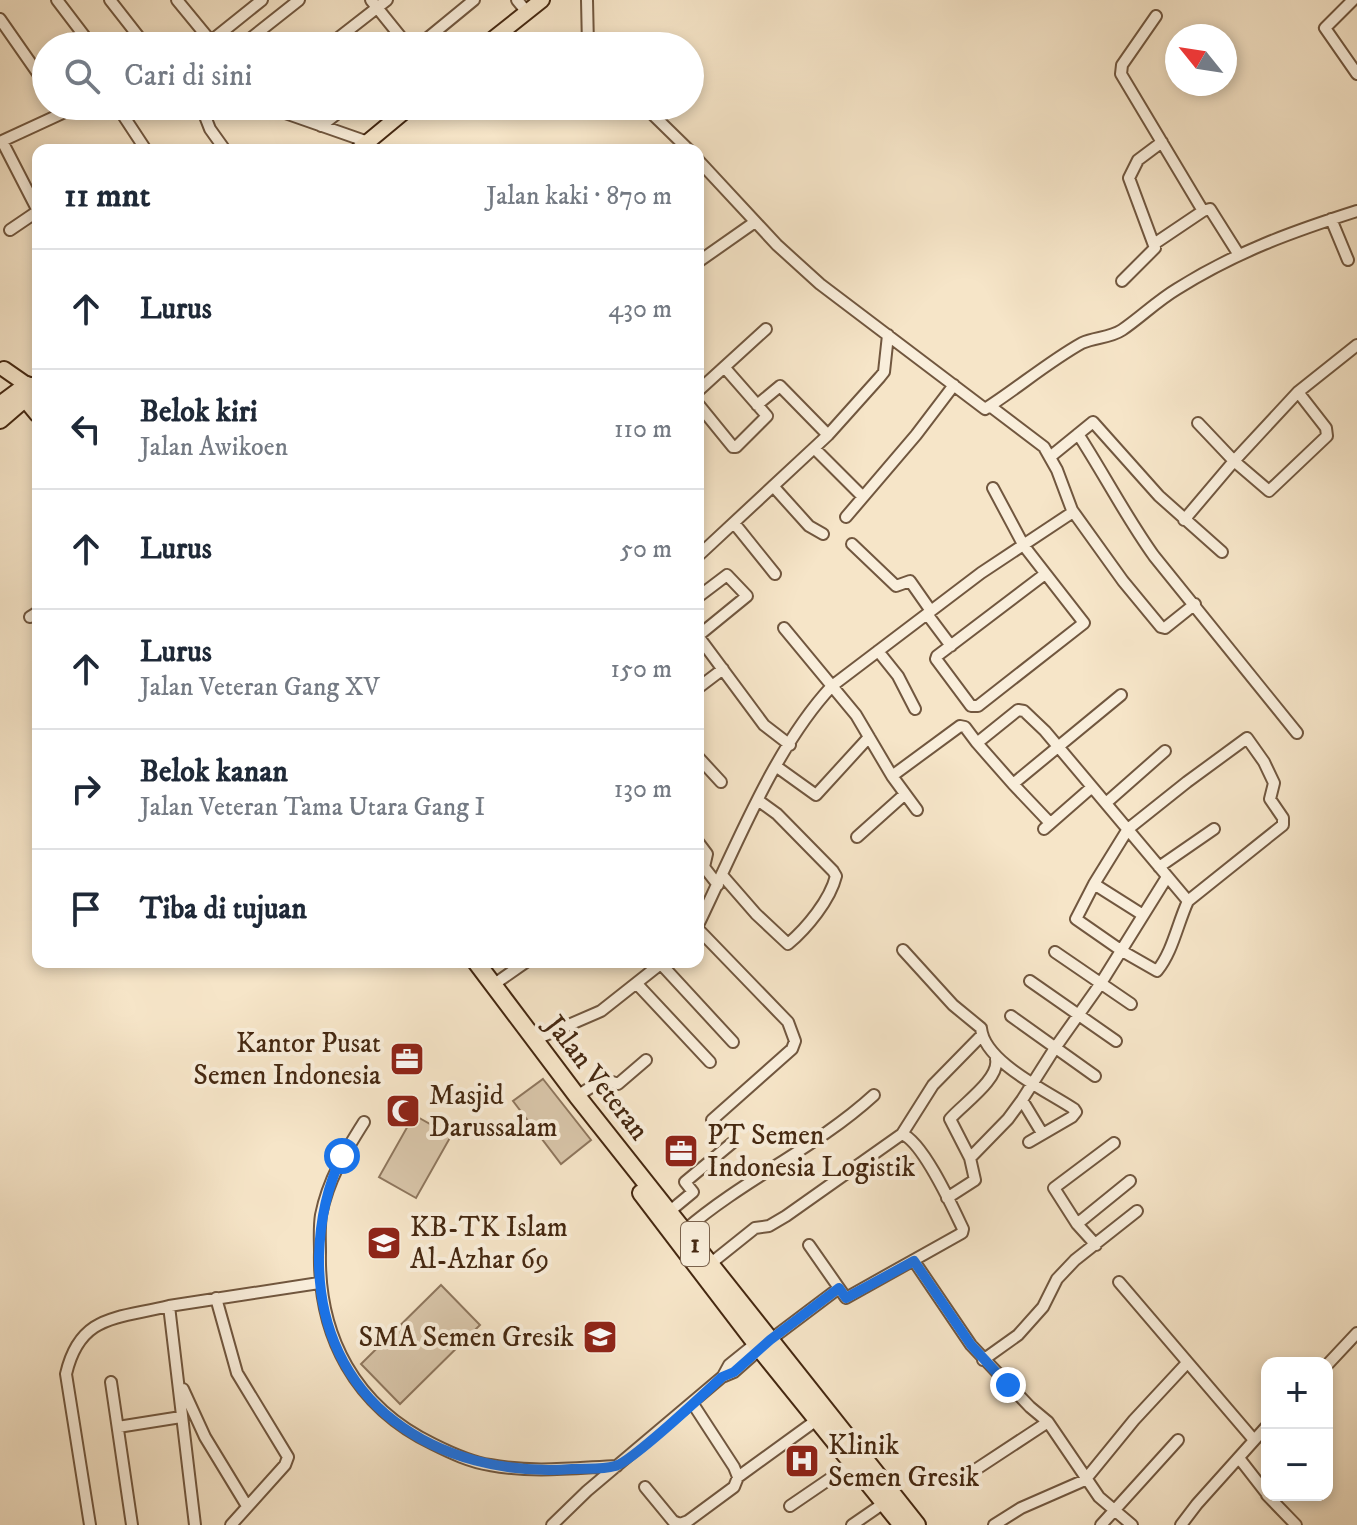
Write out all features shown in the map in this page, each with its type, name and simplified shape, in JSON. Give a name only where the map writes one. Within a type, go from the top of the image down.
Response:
[{"type":"highway","points":[[0,405],[31,391]]},
{"type":"highway","points":[[0,420],[31,391]]},
{"type":"highway","name":"Jalan Veteran","points":[[469,968],[763,1342],[917,1525]]},
{"type":"highway","name":"Jalan Veteran","points":[[480,968],[577,1096],[685,1230],[818,1419],[902,1525]]},
{"type":"main road","points":[[497,32],[522,6],[542,0]]},
{"type":"main road","points":[[365,144],[394,120]]},
{"type":"main road","points":[[2,367],[31,391]]},
{"type":"street","points":[[57,0],[81,32]]},
{"type":"street","points":[[110,0],[135,32]]},
{"type":"street","points":[[226,32],[262,0]]},
{"type":"street","points":[[259,32],[299,0]]},
{"type":"street","points":[[435,32],[474,0]]},
{"type":"street","points":[[587,0],[589,32]]},
{"type":"street","points":[[179,1],[204,32]]},
{"type":"street","points":[[344,32],[378,2],[398,32]]},
{"type":"street","points":[[1352,3],[1325,28],[1357,74]]},
{"type":"street","points":[[1156,16],[1121,71],[1203,211]]},
{"type":"street","points":[[0,19],[32,65]]},
{"type":"street","points":[[32,200],[1,142],[41,120]]},
{"type":"street","points":[[126,120],[142,144]]},
{"type":"street","points":[[206,120],[221,144]]},
{"type":"street","points":[[304,120],[359,144]]},
{"type":"street","points":[[321,126],[329,120]]},
{"type":"street","points":[[658,120],[683,144]]},
{"type":"street","points":[[1122,281],[1155,248],[1129,178],[1138,160],[1162,142]]},
{"type":"street","points":[[704,167],[755,222],[820,284],[985,409],[1086,341],[1122,330],[1173,291],[1263,242],[1357,211]]},
{"type":"street","points":[[1154,244],[1210,209],[1239,255]]},
{"type":"street","points":[[10,230],[32,215]]},
{"type":"street","points":[[1331,219],[1348,260]]},
{"type":"street","points":[[704,258],[755,222]]},
{"type":"street","points":[[704,386],[766,329]]},
{"type":"street","points":[[704,550],[828,435],[884,372],[888,335]]},
{"type":"street","points":[[1184,520],[1298,392],[1357,345]]},
{"type":"street","points":[[704,411],[734,447],[767,416],[725,368]]},
{"type":"street","points":[[846,517],[954,385]]},
{"type":"street","points":[[757,405],[780,386],[828,435]]},
{"type":"street","points":[[1198,423],[1234,461],[1269,491],[1327,436],[1326,428],[1298,392]]},
{"type":"street","points":[[990,406],[1035,438],[1050,457],[1073,512],[1161,627],[1165,628],[1195,604]]},
{"type":"street","points":[[1050,457],[1092,422],[1096,423],[1148,484],[1222,552]]},
{"type":"street","points":[[1078,434],[1133,526],[1297,733]]},
{"type":"street","points":[[814,448],[863,497]]},
{"type":"street","points":[[773,486],[809,526],[823,534]]},
{"type":"street","points":[[993,488],[1024,546],[1084,621],[1084,625],[978,706],[971,706],[936,659],[1045,574]]},
{"type":"street","points":[[704,914],[777,767],[832,686],[981,573],[1073,512]]},
{"type":"street","points":[[734,523],[775,574]]},
{"type":"street","points":[[852,544],[896,586],[910,581],[951,646]]},
{"type":"street","points":[[704,592],[727,575],[747,596],[704,631]]},
{"type":"street","points":[[784,628],[852,709],[892,776],[917,810]]},
{"type":"street","points":[[704,644],[764,725],[790,745]]},
{"type":"street","points":[[878,651],[898,676],[915,709]]},
{"type":"street","points":[[704,683],[723,669]]},
{"type":"street","points":[[1013,784],[1121,695]]},
{"type":"street","points":[[977,743],[1021,710],[1034,719],[1188,901]]},
{"type":"street","points":[[892,776],[960,726],[965,727],[1047,826],[1092,787]]},
{"type":"street","points":[[777,767],[816,795],[869,737]]},
{"type":"street","points":[[1244,738],[1249,740],[1274,783],[1270,799],[1283,818],[1283,825],[1188,901],[1171,949],[1157,971],[1076,919],[1128,829],[1244,738]]},
{"type":"street","points":[[1106,803],[1165,751]]},
{"type":"street","points":[[704,764],[721,782]]},
{"type":"street","points":[[857,837],[905,794]]},
{"type":"street","points":[[704,868],[788,944],[822,904],[836,876],[833,871],[777,814],[759,801]]},
{"type":"street","points":[[1159,867],[1214,829]]},
{"type":"street","points":[[970,1158],[1022,1100],[1122,951],[1167,877]]},
{"type":"street","points":[[1094,884],[1143,915]]},
{"type":"street","points":[[704,933],[788,1022],[795,1041],[792,1049],[712,1120]]},
{"type":"street","points":[[903,950],[953,1005],[981,1028],[996,1059],[997,1066],[991,1078],[950,1119],[970,1158],[976,1178],[947,1198]]},
{"type":"street","points":[[1055,952],[1131,1004]]},
{"type":"street","points":[[493,985],[517,968]]},
{"type":"street","points":[[534,1040],[601,1011],[656,968]]},
{"type":"street","points":[[666,968],[733,1042]]},
{"type":"street","points":[[1030,981],[1116,1041]]},
{"type":"street","points":[[637,984],[710,1062]]},
{"type":"street","points":[[1011,1016],[1095,1076]]},
{"type":"street","points":[[710,1264],[755,1228],[769,1226],[902,1134],[933,1085],[982,1035]]},
{"type":"street","points":[[996,1059],[1076,1112],[1029,1142]]},
{"type":"street","points":[[577,1096],[604,1079],[618,1084],[646,1060]]},
{"type":"street","points":[[685,1230],[732,1193],[851,1116],[874,1095]]},
{"type":"street","points":[[1022,1100],[1042,1133]]},
{"type":"street","points":[[364,1122],[335,1171],[321,1217],[319,1283],[331,1333],[352,1375],[386,1416],[411,1434],[455,1455],[488,1465],[543,1471],[617,1466]]},
{"type":"street","points":[[809,1245],[846,1298],[962,1233],[963,1229],[922,1151],[902,1134]]},
{"type":"street","points":[[670,1211],[693,1192],[685,1182],[732,1143]]},
{"type":"street","points":[[1096,1245],[1077,1224],[1054,1188],[1114,1143]]},
{"type":"street","points":[[1077,1224],[1130,1181]]},
{"type":"street","points":[[983,1360],[1018,1335],[1043,1307],[1057,1279],[1075,1260],[1137,1211]]},
{"type":"street","points":[[914,1261],[983,1360],[1048,1422],[1085,1480],[1099,1497],[1132,1525]]},
{"type":"street","points":[[1119,1282],[1254,1440]]},
{"type":"street","points":[[90,1525],[66,1374],[75,1344],[86,1331],[108,1321],[169,1306],[319,1283]]},
{"type":"street","points":[[552,1525],[587,1491],[722,1377],[734,1372],[763,1342],[839,1288]]},
{"type":"street","points":[[216,1298],[237,1373],[288,1457],[285,1465],[231,1525]]},
{"type":"street","points":[[169,1306],[192,1524]]},
{"type":"street","points":[[1333,1359],[1357,1333]]},
{"type":"street","points":[[994,1525],[1021,1508],[1085,1480],[1134,1420],[1187,1363]]},
{"type":"street","points":[[179,1379],[205,1437],[247,1506]]},
{"type":"street","points":[[111,1382],[132,1525]]},
{"type":"street","points":[[693,1404],[738,1477]]},
{"type":"street","points":[[118,1427],[181,1417]]},
{"type":"street","points":[[645,1487],[673,1521],[680,1524],[688,1521],[734,1487],[738,1477],[818,1419]]},
{"type":"street","points":[[975,1470],[1048,1422]]},
{"type":"street","points":[[1181,1525],[1264,1429]]},
{"type":"street","points":[[1101,1525],[1178,1440]]},
{"type":"street","points":[[1239,1458],[1261,1487]]},
{"type":"street","points":[[790,1506],[853,1463]]},
{"type":"street","points":[[1273,1501],[1296,1525]]},
{"type":"street","points":[[852,1525],[884,1503]]},
{"type":"shaded area","points":[[543,1079],[591,1140],[561,1164],[513,1101]]},
{"type":"shaded area","points":[[414,1115],[451,1136],[416,1198],[379,1177]]},
{"type":"shaded area","points":[[441,1285],[480,1325],[400,1404],[361,1364]]},
{"type":"place","name":"Kantor Pusat Semen Indonesia","points":[[407,1059]]},
{"type":"place","name":"Masjid Darussalam","points":[[403,1111]]},
{"type":"place","name":"PT Semen Indonesia Logistik","points":[[681,1151]]},
{"type":"place","name":"KB-TK Islam Al-Azhar 69","points":[[384,1243]]},
{"type":"place","name":"SMA Semen Gresik","points":[[600,1337]]},
{"type":"place","name":"Klinik Semen Gresik","points":[[802,1461]]},
{"type":"route","points":[[342,1156],[321,1217],[319,1283],[339,1354],[386,1416],[411,1434],[455,1455],[488,1465],[543,1471],[617,1466],[722,1377],[734,1372],[770,1340],[839,1288],[846,1298],[914,1261],[971,1345],[1008,1385]]}]
